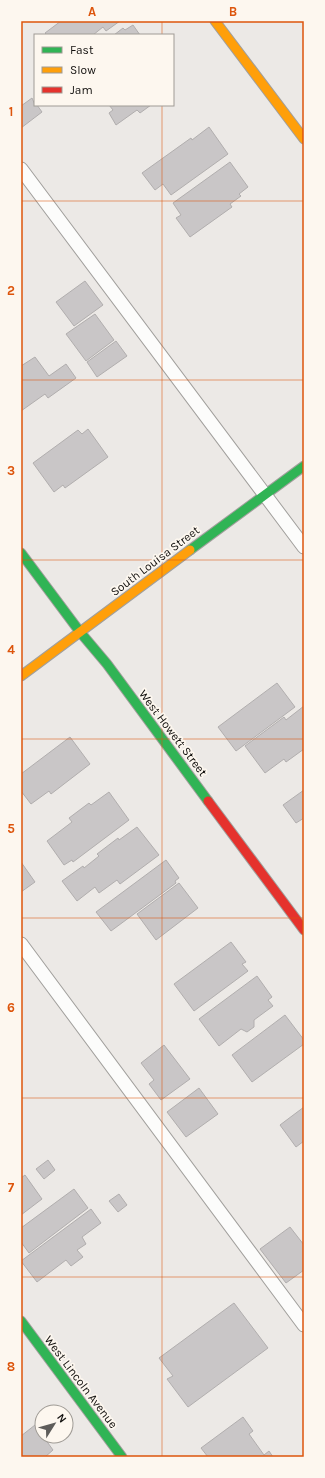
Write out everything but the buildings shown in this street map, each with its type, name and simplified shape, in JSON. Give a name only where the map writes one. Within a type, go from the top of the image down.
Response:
[{"type":"main road","points":[[215,21],[304,139]]},
{"type":"main road","name":"South Louisa Street","points":[[21,676],[304,466]]},
{"type":"main road","name":"West Howett Street","points":[[21,553],[106,664],[304,930]]},
{"type":"main road","name":"West Lincoln Avenue","points":[[21,1321],[122,1457]]},
{"type":"lane","points":[[21,169],[304,547]]},
{"type":"lane","points":[[21,944],[304,1325]]},
{"type":"traffic: fast","points":[[190,550],[304,466]]},
{"type":"traffic: fast","points":[[21,553],[80,632],[107,664],[208,801]]},
{"type":"traffic: fast","points":[[21,1321],[122,1457]]},
{"type":"traffic: slow","points":[[215,21],[304,139]]},
{"type":"traffic: slow","points":[[21,676],[190,550]]},
{"type":"traffic: jam","points":[[208,801],[304,930]]}]
